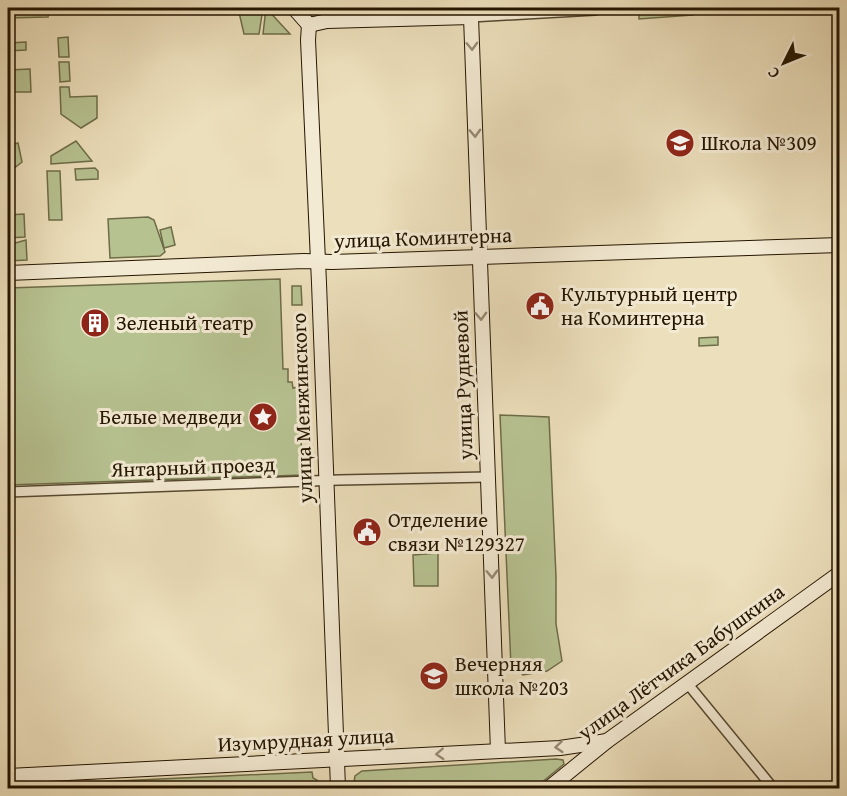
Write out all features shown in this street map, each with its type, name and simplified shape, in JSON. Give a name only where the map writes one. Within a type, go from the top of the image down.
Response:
[{"type":"street","points":[[294,8],[309,25],[327,21],[567,12],[604,8]]},
{"type":"street","name":"улица Рудневой","points":[[471,16],[498,751]]},
{"type":"street","name":"улица Менжинского","points":[[309,25],[338,789]]},
{"type":"street","name":"улица Коминтерна","points":[[8,273],[304,261],[840,245]]},
{"type":"street","name":"Янтарный проезд","points":[[8,492],[326,480],[488,477]]},
{"type":"street","name":"улица Лётчика Бабушкина","points":[[549,789],[607,741],[840,573]]},
{"type":"street","points":[[687,683],[772,789]]},
{"type":"street","name":"Изумрудная улица","points":[[8,776],[560,748],[607,741]]},
{"type":"green space","points":[[8,8],[49,8],[48,17],[8,18]]},
{"type":"green space","points":[[238,8],[263,8],[259,34],[244,34]]},
{"type":"green space","points":[[266,8],[290,34],[263,34]]},
{"type":"green space","points":[[648,8],[699,9],[693,15],[639,19],[639,14]]},
{"type":"green space","points":[[68,37],[69,57],[59,57],[58,38]]},
{"type":"green space","points":[[26,42],[26,50],[8,51],[8,43]]},
{"type":"green space","points":[[59,62],[69,62],[70,81],[60,82]]},
{"type":"green space","points":[[30,69],[31,92],[8,92],[8,70]]},
{"type":"green space","points":[[60,87],[69,87],[70,97],[97,96],[97,118],[81,128],[61,114]]},
{"type":"green space","points":[[76,141],[92,161],[51,164],[51,156]]},
{"type":"green space","points":[[18,143],[22,162],[8,173],[8,146]]},
{"type":"green space","points":[[95,168],[98,171],[98,179],[76,180],[75,169]]},
{"type":"green space","points":[[47,171],[60,171],[62,220],[49,220]]},
{"type":"green space","points":[[24,214],[25,237],[8,238],[8,215]]},
{"type":"green space","points":[[148,217],[154,220],[165,252],[160,256],[110,258],[108,219]]},
{"type":"green space","points":[[171,227],[175,245],[164,248],[160,230]]},
{"type":"green space","points":[[26,240],[27,260],[8,261],[8,245]]},
{"type":"green space","points":[[280,279],[283,369],[288,369],[288,382],[292,382],[293,388],[298,387],[303,475],[8,485],[8,288]]},
{"type":"green space","points":[[292,286],[301,286],[302,305],[292,305]]},
{"type":"green space","points":[[718,337],[718,345],[699,346],[699,338]]},
{"type":"green space","points":[[500,415],[549,417],[556,624],[562,661],[547,671],[523,675],[511,667]]},
{"type":"green space","points":[[438,553],[438,586],[414,586],[413,555]]},
{"type":"green space","points":[[563,760],[564,764],[535,788],[353,788],[355,776],[362,771]]},
{"type":"green space","points":[[312,772],[313,778],[322,788],[8,788],[11,786]]},
{"type":"place","name":"Школа №309","points":[[680,143]]},
{"type":"place","name":"Культурный центр на Коминтерна","points":[[540,306]]},
{"type":"place","name":"Зеленый театр","points":[[95,323]]},
{"type":"place","name":"Белые медведи","points":[[263,417]]},
{"type":"place","name":"Отделение связи №129327","points":[[367,532]]},
{"type":"place","name":"Вечерняя школа №203","points":[[434,676]]}]
